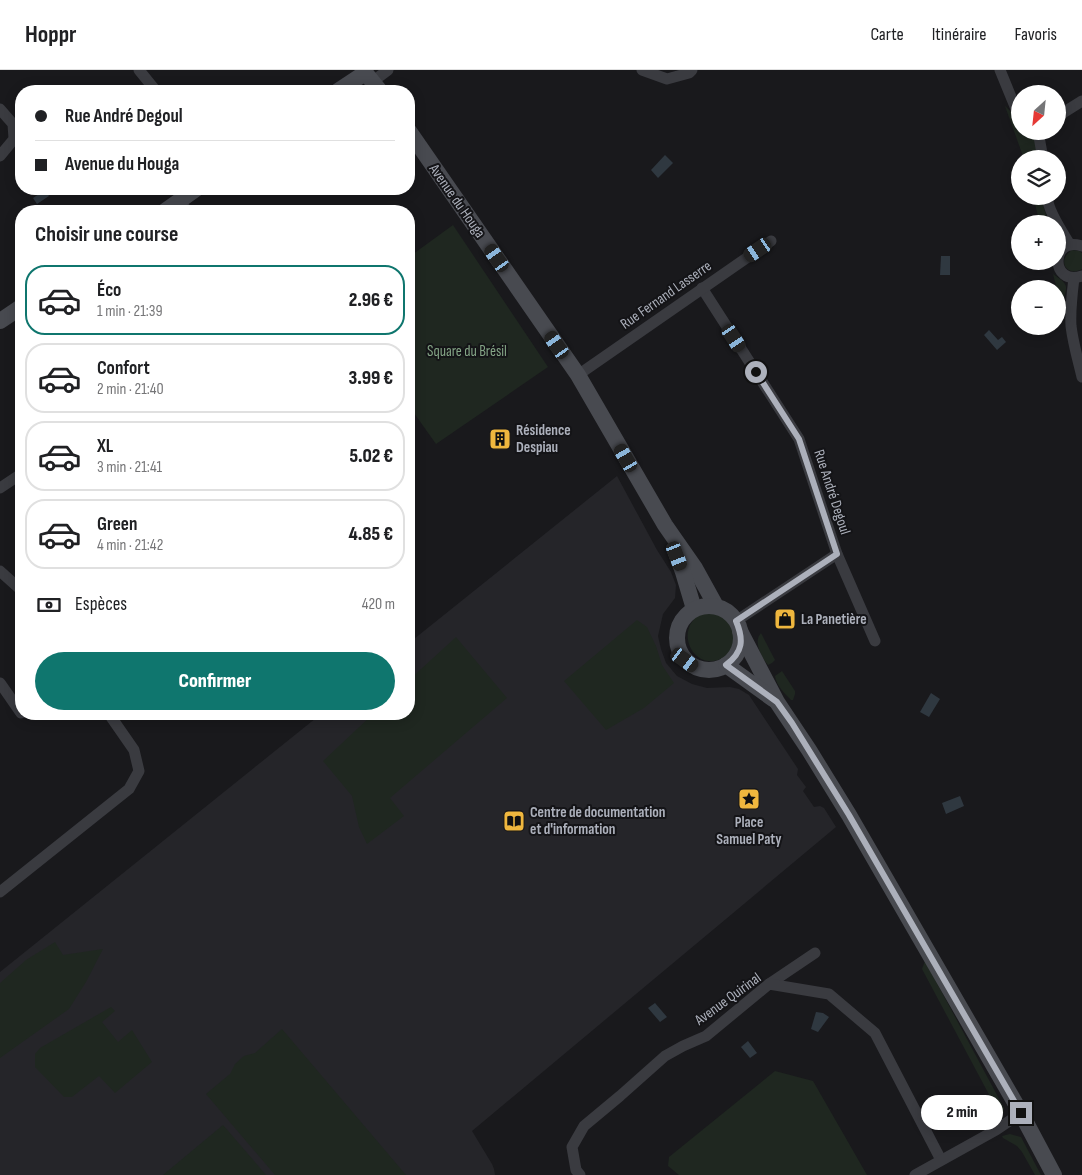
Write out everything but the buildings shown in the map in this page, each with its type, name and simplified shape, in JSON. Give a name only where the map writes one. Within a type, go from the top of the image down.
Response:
[{"type":"main road","points":[[354,85],[370,79]]},
{"type":"main road","name":"Avenue du Houga","points":[[415,140],[578,375],[665,525]]},
{"type":"main road","points":[[0,322],[15,311]]},
{"type":"main road","points":[[665,525],[695,568],[716,606]]},
{"type":"main road","points":[[665,525],[684,572],[694,609]]},
{"type":"main road","points":[[738,626],[740,649],[733,660],[726,665],[716,669],[705,670],[694,667],[685,660],[680,652],[676,633],[679,624],[687,614],[694,609],[705,606],[716,606],[731,614],[738,626],[777,702],[849,815],[1021,1113],[1054,1175]]},
{"type":"main road","points":[[726,665],[777,702]]},
{"type":"street","points":[[139,70],[151,85]]},
{"type":"street","points":[[370,79],[388,70]]},
{"type":"street","points":[[642,70],[667,79],[689,73],[692,70]]},
{"type":"street","points":[[1000,70],[1011,97]]},
{"type":"street","points":[[1066,111],[1082,101]]},
{"type":"street","points":[[0,109],[13,124],[14,139],[0,156]]},
{"type":"street","points":[[1050,205],[1070,245]]},
{"type":"street","name":"Rue Fernand Lasserre","points":[[578,375],[771,241]]},
{"type":"street","points":[[1082,246],[1070,245],[1061,251],[1058,256],[1058,266],[1064,275],[1078,277],[1071,303],[1071,325],[1082,377]]},
{"type":"street","name":"Rue André Degoul","points":[[702,288],[799,439],[837,554],[875,641]]},
{"type":"street","points":[[0,488],[15,478]]},
{"type":"street","name":"Rue André Degoul","points":[[738,626],[837,554]]},
{"type":"street","points":[[0,570],[15,584]]},
{"type":"street","points":[[0,683],[15,703]]},
{"type":"street","points":[[0,892],[129,788],[138,771],[134,750],[113,720]]},
{"type":"street","points":[[769,984],[815,953]]},
{"type":"street","name":"Avenue Quirinal","points":[[580,1175],[576,1170],[572,1147],[584,1126],[664,1056],[706,1036],[769,984],[828,994],[875,1033],[941,1160]]},
{"type":"street","points":[[915,1175],[996,1130],[1021,1113]]},
{"type":"shaded area","points":[[665,155],[673,163],[658,178],[651,170]]},
{"type":"shaded area","points":[[38,195],[49,196],[37,204],[33,198]]},
{"type":"shaded area","points":[[941,256],[950,256],[950,275],[940,275]]},
{"type":"shaded area","points":[[989,330],[998,340],[1002,337],[1006,342],[997,350],[984,335]]},
{"type":"shaded area","points":[[617,476],[671,572],[676,585],[675,598],[663,614],[658,636],[666,663],[677,676],[692,684],[707,688],[730,687],[739,689],[749,695],[798,769],[797,775],[806,787],[803,791],[814,807],[820,806],[824,808],[836,827],[472,1131],[492,1164],[495,1175],[0,1175],[0,972],[314,720],[415,720],[415,638]]},
{"type":"shaded area","points":[[931,693],[940,699],[929,717],[920,712]]},
{"type":"shaded area","points":[[960,796],[964,806],[946,814],[942,803]]},
{"type":"shaded area","points":[[655,1003],[667,1017],[660,1022],[648,1008]]},
{"type":"shaded area","points":[[816,1012],[823,1013],[829,1017],[818,1032],[811,1029]]},
{"type":"shaded area","points":[[748,1041],[757,1053],[750,1058],[741,1047]]},
{"type":"green space","points":[[1005,106],[1011,112],[1011,123]]},
{"type":"green space","points":[[1017,140],[1034,140],[1037,150],[1021,150]]},
{"type":"green space","points":[[1035,205],[1043,205],[1046,215],[1038,215]]},
{"type":"green space","name":"Square du Brésil","points":[[453,225],[548,367],[436,444],[415,414],[415,253]]},
{"type":"green space","points":[[1072,250],[1082,253],[1082,269],[1072,271],[1066,268],[1067,254]]},
{"type":"green space","points":[[1053,274],[1061,280],[1055,280]]},
{"type":"green space","points":[[707,611],[718,612],[727,617],[733,631],[735,646],[724,657],[713,661],[703,660],[695,654],[690,646],[688,637],[689,627],[696,618]]},
{"type":"green space","points":[[637,620],[647,627],[662,665],[674,683],[644,708],[606,730],[564,681]]},
{"type":"green space","points":[[761,633],[775,660],[768,665],[758,645]]},
{"type":"green space","points":[[456,637],[507,698],[390,798],[404,816],[367,844],[359,827],[352,796],[323,761],[367,720],[415,720],[415,675]]},
{"type":"green space","points":[[782,671],[795,691],[793,700],[779,686],[776,679],[775,676]]},
{"type":"green space","points":[[55,942],[63,955],[103,949],[69,1009],[0,1058],[0,983],[26,960]]},
{"type":"green space","points":[[925,961],[1004,1108],[1002,1119],[996,1124],[993,1102],[922,969]]},
{"type":"green space","points":[[111,1007],[115,1011],[102,1022],[118,1042],[132,1030],[152,1062],[115,1093],[99,1076],[72,1097],[64,1097],[35,1067],[35,1054],[40,1048]]},
{"type":"green space","points":[[282,1029],[406,1175],[275,1175],[206,1094],[230,1074],[235,1064],[244,1056],[255,1053]]},
{"type":"green space","points":[[775,1071],[813,1081],[867,1175],[679,1175],[668,1166],[669,1157]]},
{"type":"green space","points":[[223,1125],[266,1175],[163,1175]]},
{"type":"green space","points":[[1010,1134],[1021,1137],[1041,1175],[1035,1175],[1017,1146],[1002,1136]]},
{"type":"place","name":"Résidence Despiau","points":[[500,439]]},
{"type":"place","name":"La Panetière","points":[[785,619]]},
{"type":"place","name":"Place Samuel Paty","points":[[749,799]]},
{"type":"place","name":"Centre de documentation et d'information","points":[[514,821]]},
{"type":"route","points":[[756,372],[799,439],[837,554],[736,621],[740,631],[740,649],[733,660],[726,665],[777,702],[792,723],[849,815],[1021,1113]]}]
